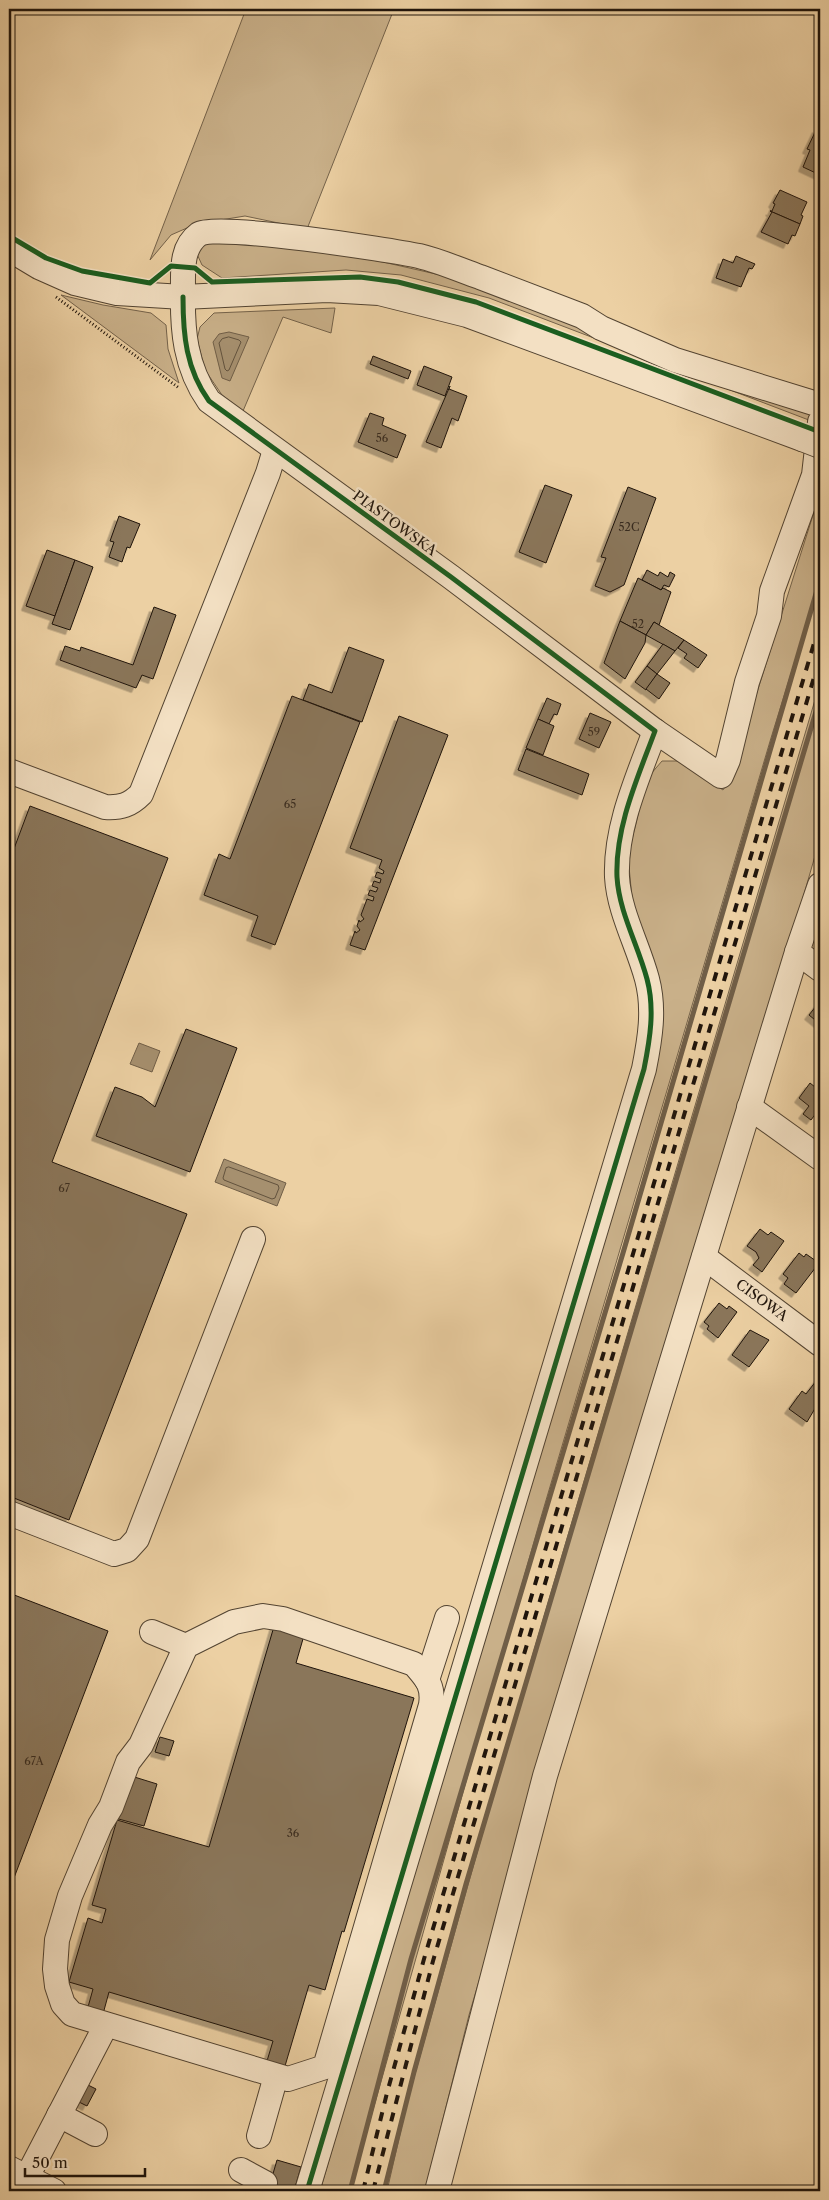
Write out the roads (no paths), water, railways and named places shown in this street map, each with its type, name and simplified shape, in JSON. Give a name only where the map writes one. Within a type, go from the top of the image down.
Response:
[{"type":"street","name":"PIASTOWSKA","points":[[817,471],[772,591],[769,616],[747,682],[728,760],[721,776],[655,731],[451,577],[216,407],[198,386],[184,342],[185,252],[200,233],[219,230],[276,235],[420,256],[582,316],[601,328],[675,360],[820,405]]},
{"type":"street","points":[[9,250],[39,267],[75,283],[117,293],[183,297],[327,290],[379,293],[467,315],[811,443]]},
{"type":"street","points":[[817,471],[820,422]]},
{"type":"street","points":[[9,771],[105,807],[118,808],[132,803],[141,794],[275,450]]},
{"type":"street","points":[[307,2191],[644,1069],[651,1025],[651,1002],[647,980],[622,905],[617,878],[622,826],[655,731]]},
{"type":"street","points":[[437,2191],[545,1776],[749,1107],[820,885]]},
{"type":"street","points":[[797,952],[820,970]]},
{"type":"street","points":[[749,1107],[820,1158]]},
{"type":"street","points":[[9,1513],[114,1554],[128,1550],[137,1539],[253,1239]]},
{"type":"street","name":"CISOWA","points":[[704,1257],[820,1344]]},
{"type":"street","points":[[263,1616],[283,1619],[414,1664],[427,1680],[433,1694],[325,2067],[288,2079],[72,2014],[63,2004],[56,1986],[57,1940],[70,1896],[88,1850],[111,1807],[128,1762],[140,1744],[186,1646],[234,1622],[263,1616]]},
{"type":"street","points":[[427,1680],[447,1618]]},
{"type":"street","points":[[152,1632],[186,1646]]},
{"type":"street","points":[[54,2191],[18,2172],[60,2115],[106,2025]]},
{"type":"street","points":[[259,2136],[276,2076]]},
{"type":"street","points":[[60,2115],[95,2134]]},
{"type":"street","points":[[241,2170],[265,2183]]},
{"type":"water","points":[[229,332],[249,337],[230,381],[222,378],[213,342],[219,334]]},
{"type":"water","points":[[139,1043],[160,1051],[152,1072],[130,1064]]},
{"type":"water","points":[[224,1159],[286,1183],[277,1206],[215,1182]]},
{"type":"waterway","points":[[350,2191],[411,1959],[623,1253],[820,580]]},
{"type":"waterway","points":[[384,2191],[414,2072],[466,1884],[820,698]]},
{"type":"railway","points":[[363,2191],[387,2093],[424,1959],[820,623]]},
{"type":"railway","points":[[373,2191],[433,1961],[820,657]]}]
